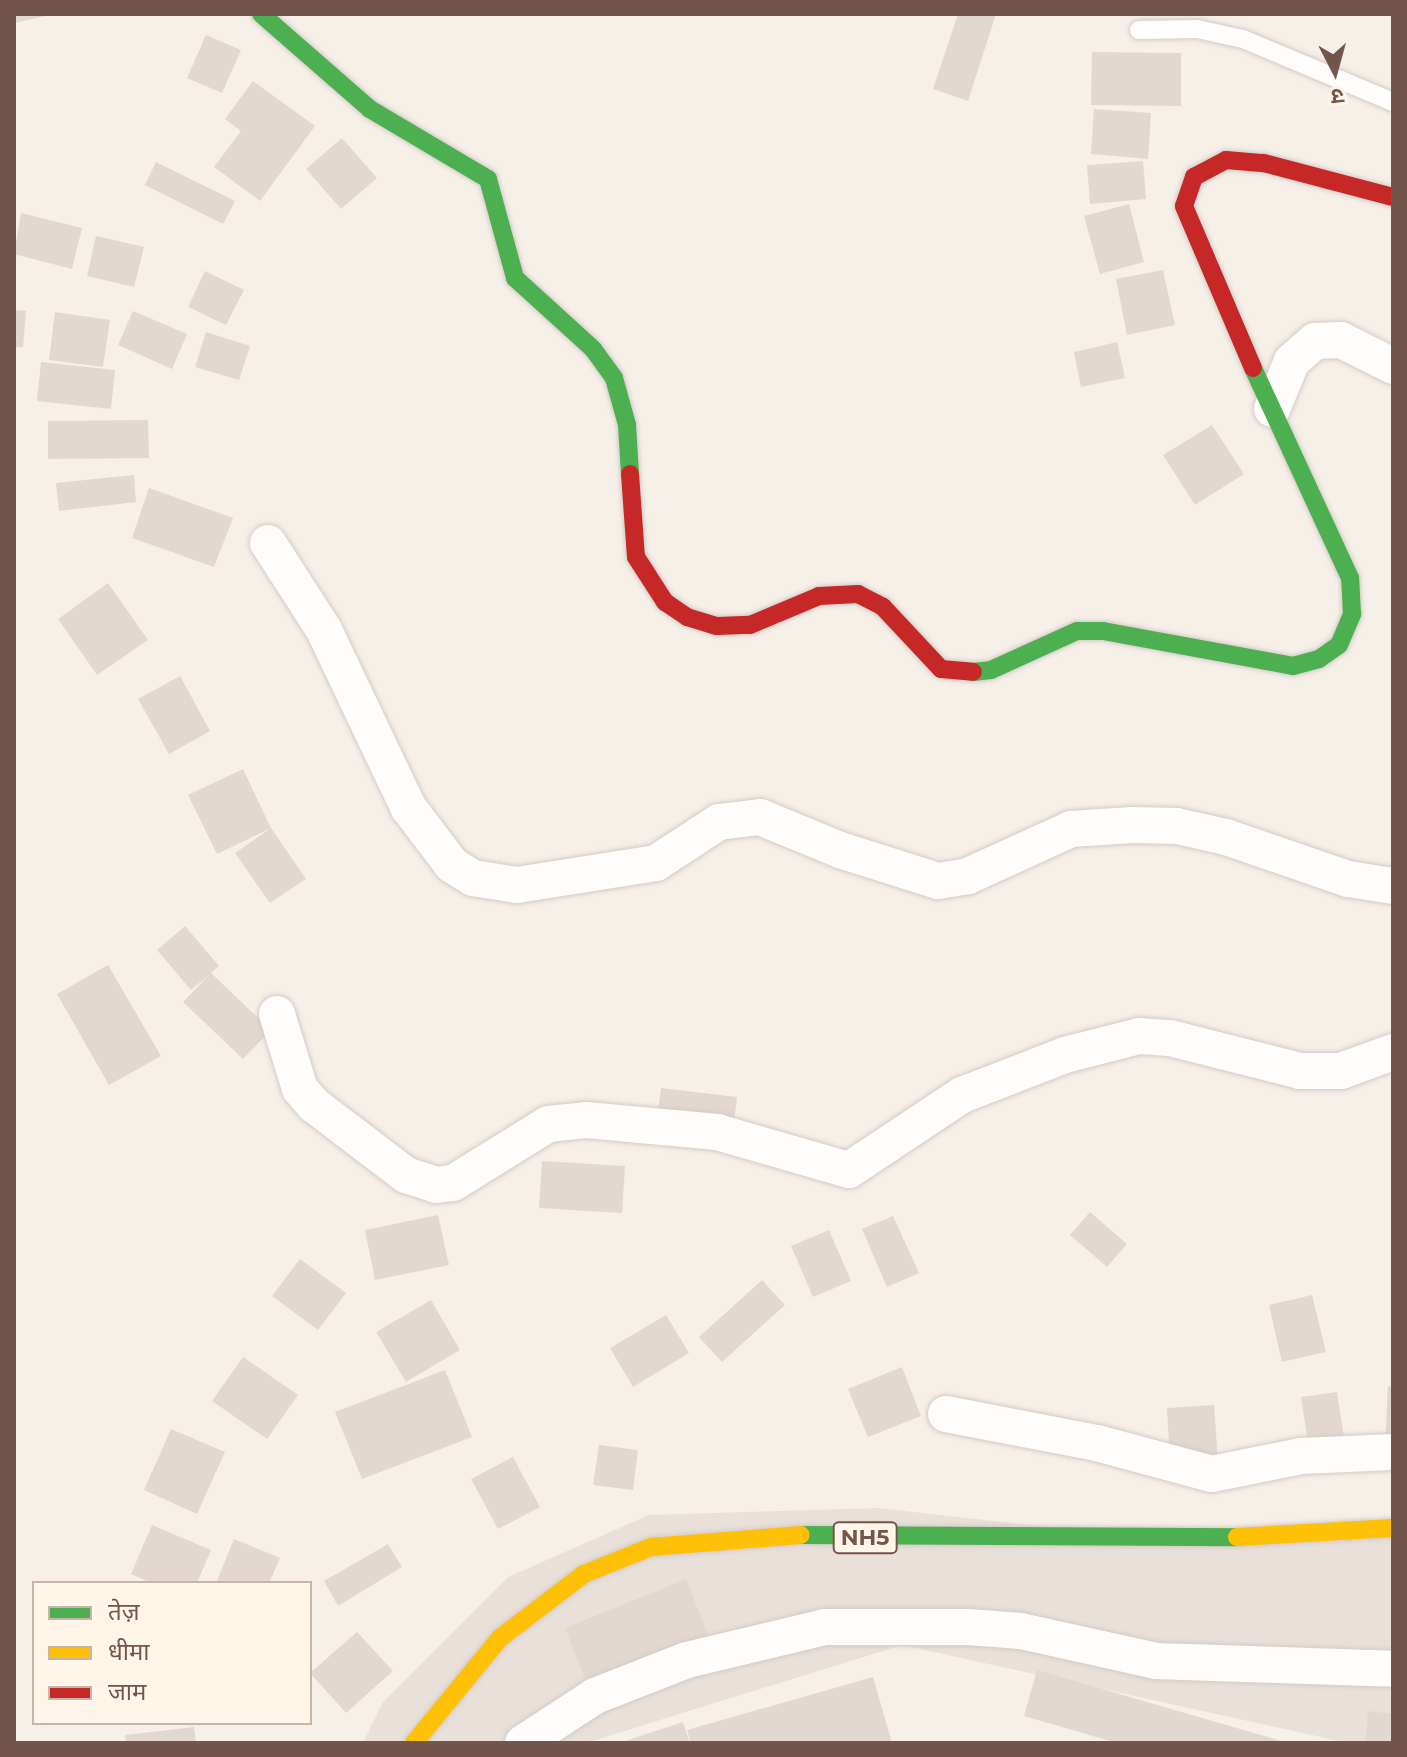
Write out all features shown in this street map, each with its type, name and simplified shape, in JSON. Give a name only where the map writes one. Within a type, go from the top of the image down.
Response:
[{"type":"main road","points":[[261,14],[363,104],[488,179],[515,278],[593,349],[614,378],[627,425],[636,557],[650,584],[687,617],[717,626],[750,625],[819,596],[858,594],[883,607],[941,669],[965,673],[991,670],[1077,631],[1103,631],[1267,664],[1293,666],[1319,659],[1339,645],[1352,614],[1350,578],[1187,219],[1187,189],[1205,168],[1246,161],[1393,197]]},
{"type":"main road","name":"NH5","points":[[414,1743],[500,1638],[540,1604],[584,1574],[651,1547],[755,1535],[1193,1539],[1393,1528]]},
{"type":"street","points":[[1272,409],[1292,361],[1315,341],[1341,340],[1393,366]]},
{"type":"street","points":[[268,543],[324,630],[408,807],[452,865],[473,878],[517,885],[656,863],[719,822],[760,817],[840,850],[938,881],[968,876],[1071,829],[1133,825],[1177,826],[1226,837],[1348,879],[1393,886]]},
{"type":"street","points":[[277,1014],[300,1089],[314,1105],[406,1175],[436,1185],[453,1183],[548,1124],[586,1120],[717,1132],[849,1170],[962,1095],[1065,1055],[1139,1036],[1170,1038],[1300,1071],[1341,1071],[1393,1052]]},
{"type":"street","points":[[946,1414],[1097,1443],[1212,1474],[1301,1456],[1393,1452]]},
{"type":"street","points":[[523,1743],[595,1696],[687,1660],[825,1627],[995,1629],[1156,1661],[1393,1669]]},
{"type":"lane","points":[[1139,30],[1168,27],[1222,33],[1315,66],[1393,102]]},
{"type":"shaded area","points":[[878,1508],[1057,1528],[1393,1532],[1393,1743],[1348,1743],[902,1645],[586,1743],[363,1743],[383,1702],[508,1577],[649,1515]]},
{"type":"building","points":[[14,14],[49,14],[50,15],[14,23]]},
{"type":"building","points":[[958,14],[996,14],[968,101],[933,89]]},
{"type":"building","points":[[206,35],[241,50],[222,93],[187,78]]},
{"type":"building","points":[[1092,52],[1181,53],[1181,106],[1091,105]]},
{"type":"building","points":[[253,81],[315,126],[260,201],[214,167],[241,131],[225,119]]},
{"type":"building","points":[[1094,109],[1151,113],[1148,159],[1091,154]]},
{"type":"building","points":[[342,138],[377,178],[341,209],[306,169]]},
{"type":"building","points":[[1143,161],[1146,199],[1090,204],[1087,165]]},
{"type":"building","points":[[156,162],[235,201],[223,224],[145,185]]},
{"type":"building","points":[[1129,204],[1144,262],[1100,274],[1084,216]]},
{"type":"building","points":[[21,213],[82,228],[72,269],[14,254]]},
{"type":"building","points":[[96,236],[144,247],[134,287],[87,276]]},
{"type":"building","points":[[1163,270],[1175,325],[1127,335],[1116,279]]},
{"type":"building","points":[[205,271],[244,290],[226,325],[188,307]]},
{"type":"building","points":[[14,310],[26,311],[23,347],[14,347]]},
{"type":"building","points":[[133,311],[187,334],[172,369],[118,345]]},
{"type":"building","points":[[55,312],[110,320],[103,367],[49,360]]},
{"type":"building","points":[[206,332],[250,346],[239,380],[195,367]]},
{"type":"building","points":[[1117,342],[1125,378],[1081,387],[1074,352]]},
{"type":"building","points":[[41,362],[115,370],[111,409],[37,401]]},
{"type":"building","points":[[148,420],[149,458],[48,459],[48,421]]},
{"type":"building","points":[[1212,425],[1244,474],[1195,505],[1163,455]]},
{"type":"building","points":[[134,475],[136,502],[59,511],[56,483]]},
{"type":"building","points":[[149,488],[233,518],[214,567],[132,538]]},
{"type":"building","points":[[108,583],[148,640],[97,675],[58,619]]},
{"type":"building","points":[[180,676],[210,731],[169,754],[138,699]]},
{"type":"building","points":[[243,769],[271,828],[217,854],[188,795]]},
{"type":"building","points":[[271,828],[306,879],[270,903],[235,853]]},
{"type":"building","points":[[185,926],[219,966],[211,973],[271,1030],[243,1059],[183,1002],[209,975],[191,990],[157,950]]},
{"type":"building","points":[[108,965],[161,1056],[109,1085],[57,994]]},
{"type":"building","points":[[661,1088],[737,1097],[733,1129],[657,1120]]},
{"type":"building","points":[[542,1161],[625,1166],[622,1213],[539,1208]]},
{"type":"building","points":[[1090,1212],[1127,1244],[1107,1267],[1070,1235]]},
{"type":"building","points":[[438,1215],[449,1265],[375,1280],[365,1230]]},
{"type":"building","points":[[893,1216],[919,1273],[887,1287],[862,1229]]},
{"type":"building","points":[[829,1230],[851,1281],[813,1297],[791,1246]]},
{"type":"building","points":[[300,1259],[346,1293],[318,1330],[272,1296]]},
{"type":"building","points":[[762,1280],[785,1305],[722,1362],[699,1337]]},
{"type":"building","points":[[1312,1295],[1326,1352],[1282,1362],[1269,1305]]},
{"type":"building","points":[[431,1300],[460,1350],[406,1382],[376,1332]]},
{"type":"building","points":[[666,1315],[689,1353],[633,1387],[610,1348]]},
{"type":"building","points":[[243,1357],[298,1395],[267,1439],[212,1401]]},
{"type":"building","points":[[902,1367],[921,1416],[868,1437],[848,1389]]},
{"type":"building","points":[[445,1370],[472,1437],[362,1479],[335,1412]]},
{"type":"building","points":[[1388,1386],[1393,1387],[1393,1445],[1385,1444]]},
{"type":"building","points":[[1337,1392],[1345,1444],[1309,1449],[1301,1397]]},
{"type":"building","points":[[1214,1405],[1218,1462],[1170,1465],[1167,1408]]},
{"type":"building","points":[[171,1429],[225,1452],[197,1514],[144,1490]]},
{"type":"building","points":[[599,1445],[638,1450],[633,1490],[593,1485]]},
{"type":"building","points":[[513,1457],[540,1507],[498,1529],[471,1479]]},
{"type":"building","points":[[152,1525],[211,1550],[198,1581],[147,1581],[131,1574]]},
{"type":"building","points":[[234,1539],[280,1558],[270,1581],[217,1581]]},
{"type":"building","points":[[388,1544],[402,1567],[338,1606],[324,1581]]},
{"type":"building","points":[[686,1579],[709,1637],[588,1686],[565,1628]]},
{"type":"building","points":[[357,1632],[393,1671],[346,1713],[312,1675],[312,1671]]},
{"type":"building","points":[[1037,1670],[1285,1743],[1117,1743],[1024,1716]]},
{"type":"building","points":[[873,1677],[892,1743],[691,1743],[687,1730]]},
{"type":"building","points":[[1368,1711],[1393,1714],[1393,1743],[1365,1743]]},
{"type":"building","points":[[683,1722],[690,1743],[622,1743],[622,1742]]},
{"type":"building","points":[[194,1727],[196,1743],[126,1743],[125,1735]]},
{"type":"traffic: fast","points":[[261,14],[370,109],[488,179],[515,278],[593,349],[614,378],[627,425],[630,474]]},
{"type":"traffic: fast","points":[[973,672],[991,670],[1077,631],[1103,631],[1293,666],[1319,659],[1339,645],[1352,614],[1350,578],[1253,368]]},
{"type":"traffic: fast","points":[[801,1535],[1237,1537]]},
{"type":"traffic: slow","points":[[1237,1537],[1393,1528]]},
{"type":"traffic: slow","points":[[414,1743],[500,1638],[584,1574],[651,1547],[801,1535]]},
{"type":"traffic: jam","points":[[1253,368],[1184,206],[1194,177],[1226,160],[1264,163],[1393,197]]},
{"type":"traffic: jam","points":[[630,474],[636,557],[665,602],[687,617],[717,626],[750,625],[819,596],[858,594],[883,607],[941,669],[973,672]]}]
